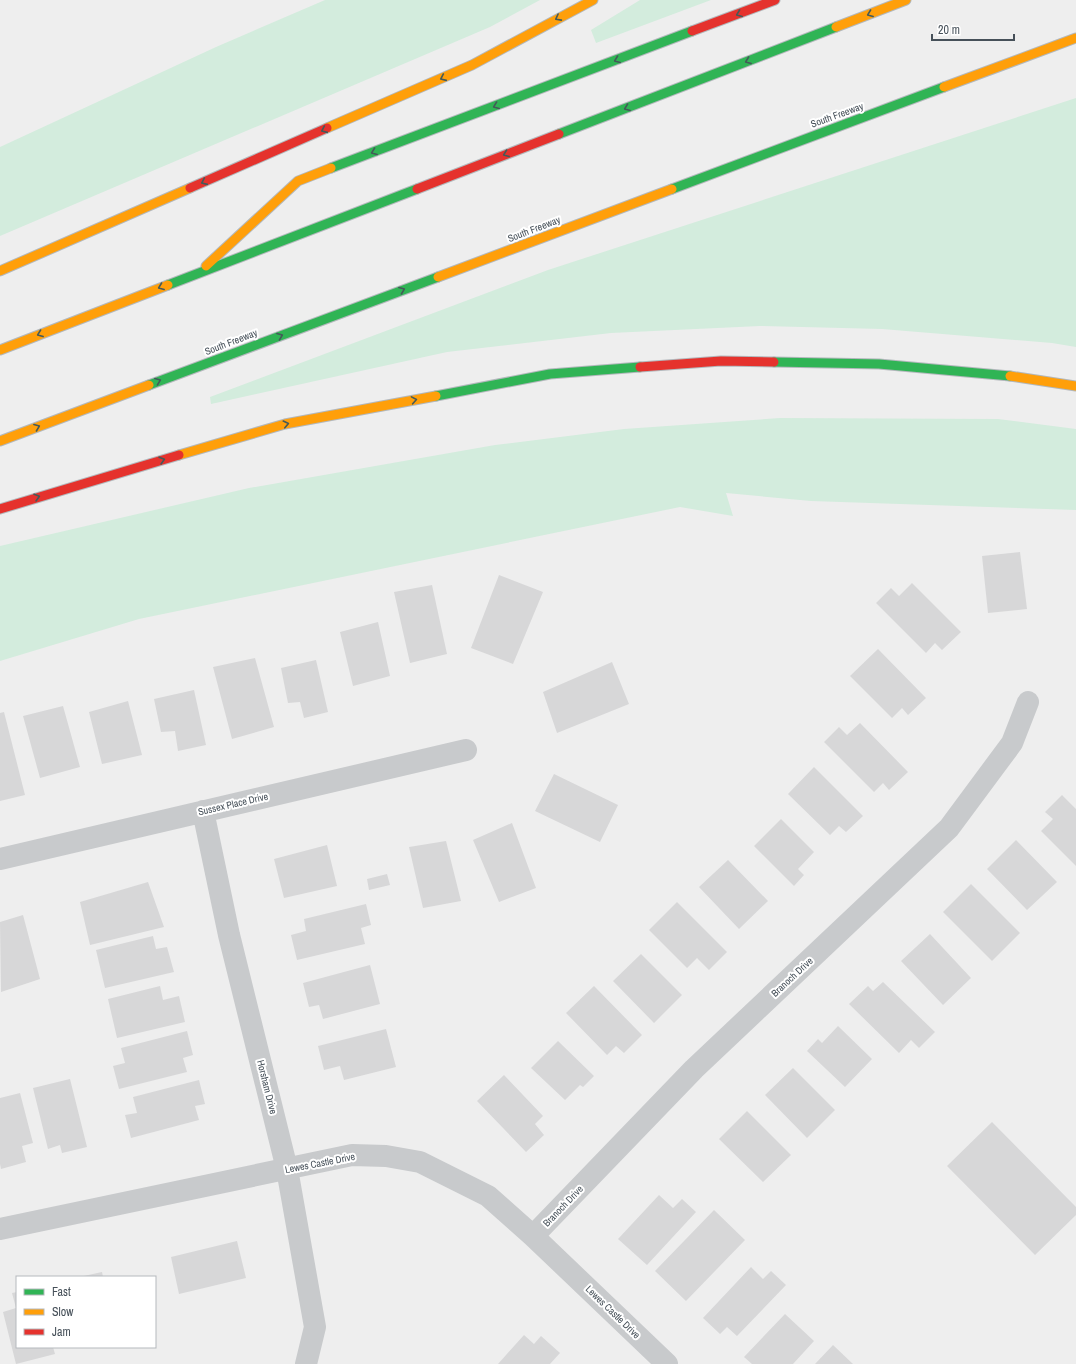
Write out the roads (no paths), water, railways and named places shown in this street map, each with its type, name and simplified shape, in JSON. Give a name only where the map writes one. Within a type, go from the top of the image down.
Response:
[{"type":"highway","points":[[0,271],[472,65],[593,0]]},
{"type":"highway","points":[[198,273],[298,181],[775,0]]},
{"type":"highway","points":[[0,350],[906,0]]},
{"type":"highway","name":"South Freeway","points":[[0,441],[1076,38]]},
{"type":"highway","points":[[0,510],[24,501],[285,424],[550,374],[721,361],[879,364],[1026,378],[1076,386]]},
{"type":"street","name":"Branoch Drive","points":[[533,1236],[694,1070],[949,828],[1012,743],[1028,702]]},
{"type":"street","name":"Sussex Place Drive","points":[[0,859],[466,750]]},
{"type":"street","name":"Horsham Drive","points":[[203,812],[229,935],[288,1169],[315,1327],[306,1364]]},
{"type":"street","name":"Lewes Castle Drive","points":[[0,1229],[352,1155],[386,1156],[420,1162],[488,1196],[533,1236],[667,1364]]}]
